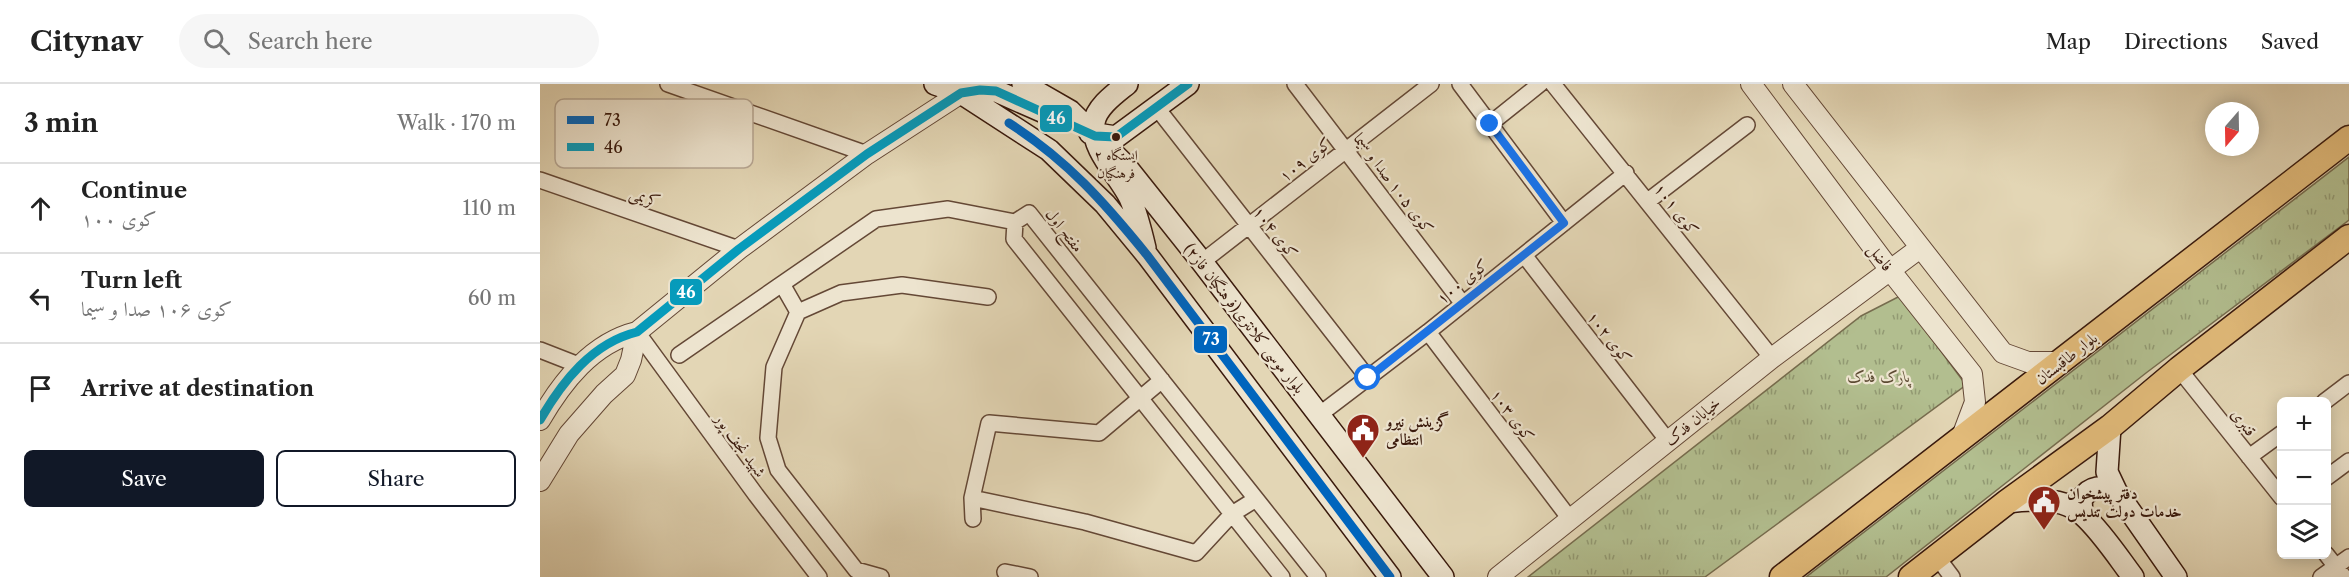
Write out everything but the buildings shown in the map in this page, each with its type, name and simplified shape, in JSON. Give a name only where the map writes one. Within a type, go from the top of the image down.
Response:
[{"type":"main road","points":[[935,84],[961,93],[1049,150],[1105,204],[1147,255],[1390,577]]},
{"type":"main road","name":"بلوار موسی کلانتری(فرهنگیان فاز۲)","points":[[1023,84],[1070,111],[1124,164],[1202,262],[1443,577]]},
{"type":"main road","points":[[1127,84],[1112,95],[1096,116],[1095,136],[1129,197],[1147,255]]},
{"type":"main road","points":[[961,93],[980,90],[996,91],[1095,136],[1116,137],[1188,84]]},
{"type":"main road","name":"بلوار طاقبستان","points":[[1782,577],[2349,138]]},
{"type":"main road","points":[[1911,577],[2007,502],[2110,427],[2179,369],[2349,237]]},
{"type":"main road","points":[[2110,427],[2107,472],[2116,491],[2176,577]]},
{"type":"main road","points":[[2082,513],[2081,500],[2090,490],[2098,487],[2116,491]]},
{"type":"main road","points":[[2007,502],[2029,499],[2047,500],[2082,513],[2133,577]]},
{"type":"street","points":[[668,84],[711,99]]},
{"type":"street","name":"کوی ۱۰۵ صدا و سیما","points":[[1295,84],[1463,304]]},
{"type":"street","name":"کوی ۱۰۹","points":[[1202,262],[1431,84]]},
{"type":"street","points":[[1460,84],[1564,223]]},
{"type":"street","points":[[1490,124],[1540,84]]},
{"type":"street","name":"کوی ۱۰۱","points":[[1553,84],[1772,358]]},
{"type":"street","name":"فاضل","points":[[1751,84],[1890,270],[1972,374],[1976,402],[1961,439]]},
{"type":"street","points":[[1793,84],[2003,353],[2028,362],[2060,362]]},
{"type":"street","points":[[540,420],[556,392],[602,346],[621,336],[637,332],[739,249],[867,154],[961,93]]},
{"type":"street","name":"کوی ۱۰۴","points":[[1157,108],[1368,378]]},
{"type":"street","points":[[753,114],[867,154]]},
{"type":"street","points":[[1648,201],[1747,125]]},
{"type":"street","name":"کوی ۱۰۰","points":[[1320,415],[1428,332],[1626,173]]},
{"type":"street","name":"کریمی","points":[[540,180],[739,249]]},
{"type":"street","points":[[679,355],[876,219],[948,209],[1015,222],[1014,239],[1282,577]]},
{"type":"street","name":"مفتح اول","points":[[1015,222],[1029,213],[1318,577]]},
{"type":"street","name":"خیابان فدک","points":[[1498,577],[1772,358],[1920,248]]},
{"type":"street","name":"کوی ۱۰۲","points":[[1524,255],[1668,441]]},
{"type":"street","points":[[782,284],[798,312]]},
{"type":"street","points":[[881,577],[856,570],[778,470],[768,438],[774,367],[798,312],[841,292],[902,285],[988,297]]},
{"type":"street","points":[[540,481],[569,434],[604,394],[625,375],[637,332]]},
{"type":"street","name":"شهید نجف پور","points":[[637,332],[819,577]]},
{"type":"street","name":"کوی ۱۰۳","points":[[1428,332],[1570,519]]},
{"type":"street","points":[[540,350],[580,366]]},
{"type":"street","name":"قنبری","points":[[2179,369],[2277,492]]},
{"type":"street","points":[[973,519],[972,498],[989,423],[1099,433],[1161,380]]},
{"type":"street","points":[[2331,397],[2349,383]]},
{"type":"street","points":[[2249,457],[2277,437]]},
{"type":"street","points":[[2331,474],[2349,461]]},
{"type":"street","points":[[972,498],[1085,522],[1196,553],[1232,514],[1256,499]]},
{"type":"street","points":[[1936,557],[1952,577]]},
{"type":"street","points":[[2321,577],[2349,557]]},
{"type":"street","points":[[1005,572],[1030,577]]},
{"type":"green space","points":[[2349,157],[2349,220],[2146,373],[1886,577],[1806,577]]},
{"type":"green space","name":"پارک فدک","points":[[1900,296],[1966,385],[1705,577],[1528,577],[1861,316]]},
{"type":"transit line","name":"46","points":[[540,420],[568,378],[592,355],[621,337],[637,332],[739,249],[867,154],[961,93],[980,90],[996,91],[1095,136],[1116,137],[1188,84]]},
{"type":"transit line","name":"73","points":[[1009,123],[1049,152],[1084,183],[1147,255],[1390,577]]},
{"type":"place","name":"ایستگاه ۲ فرهنگیان","points":[[1116,137]]},
{"type":"place","name":"گزینش نیرو انتظامی","points":[[1363,459]]},
{"type":"place","name":"دفتر پیشخوان خدمات دولت تندیس","points":[[2044,531]]},
{"type":"route","points":[[1368,378],[1564,223],[1490,124]]}]
